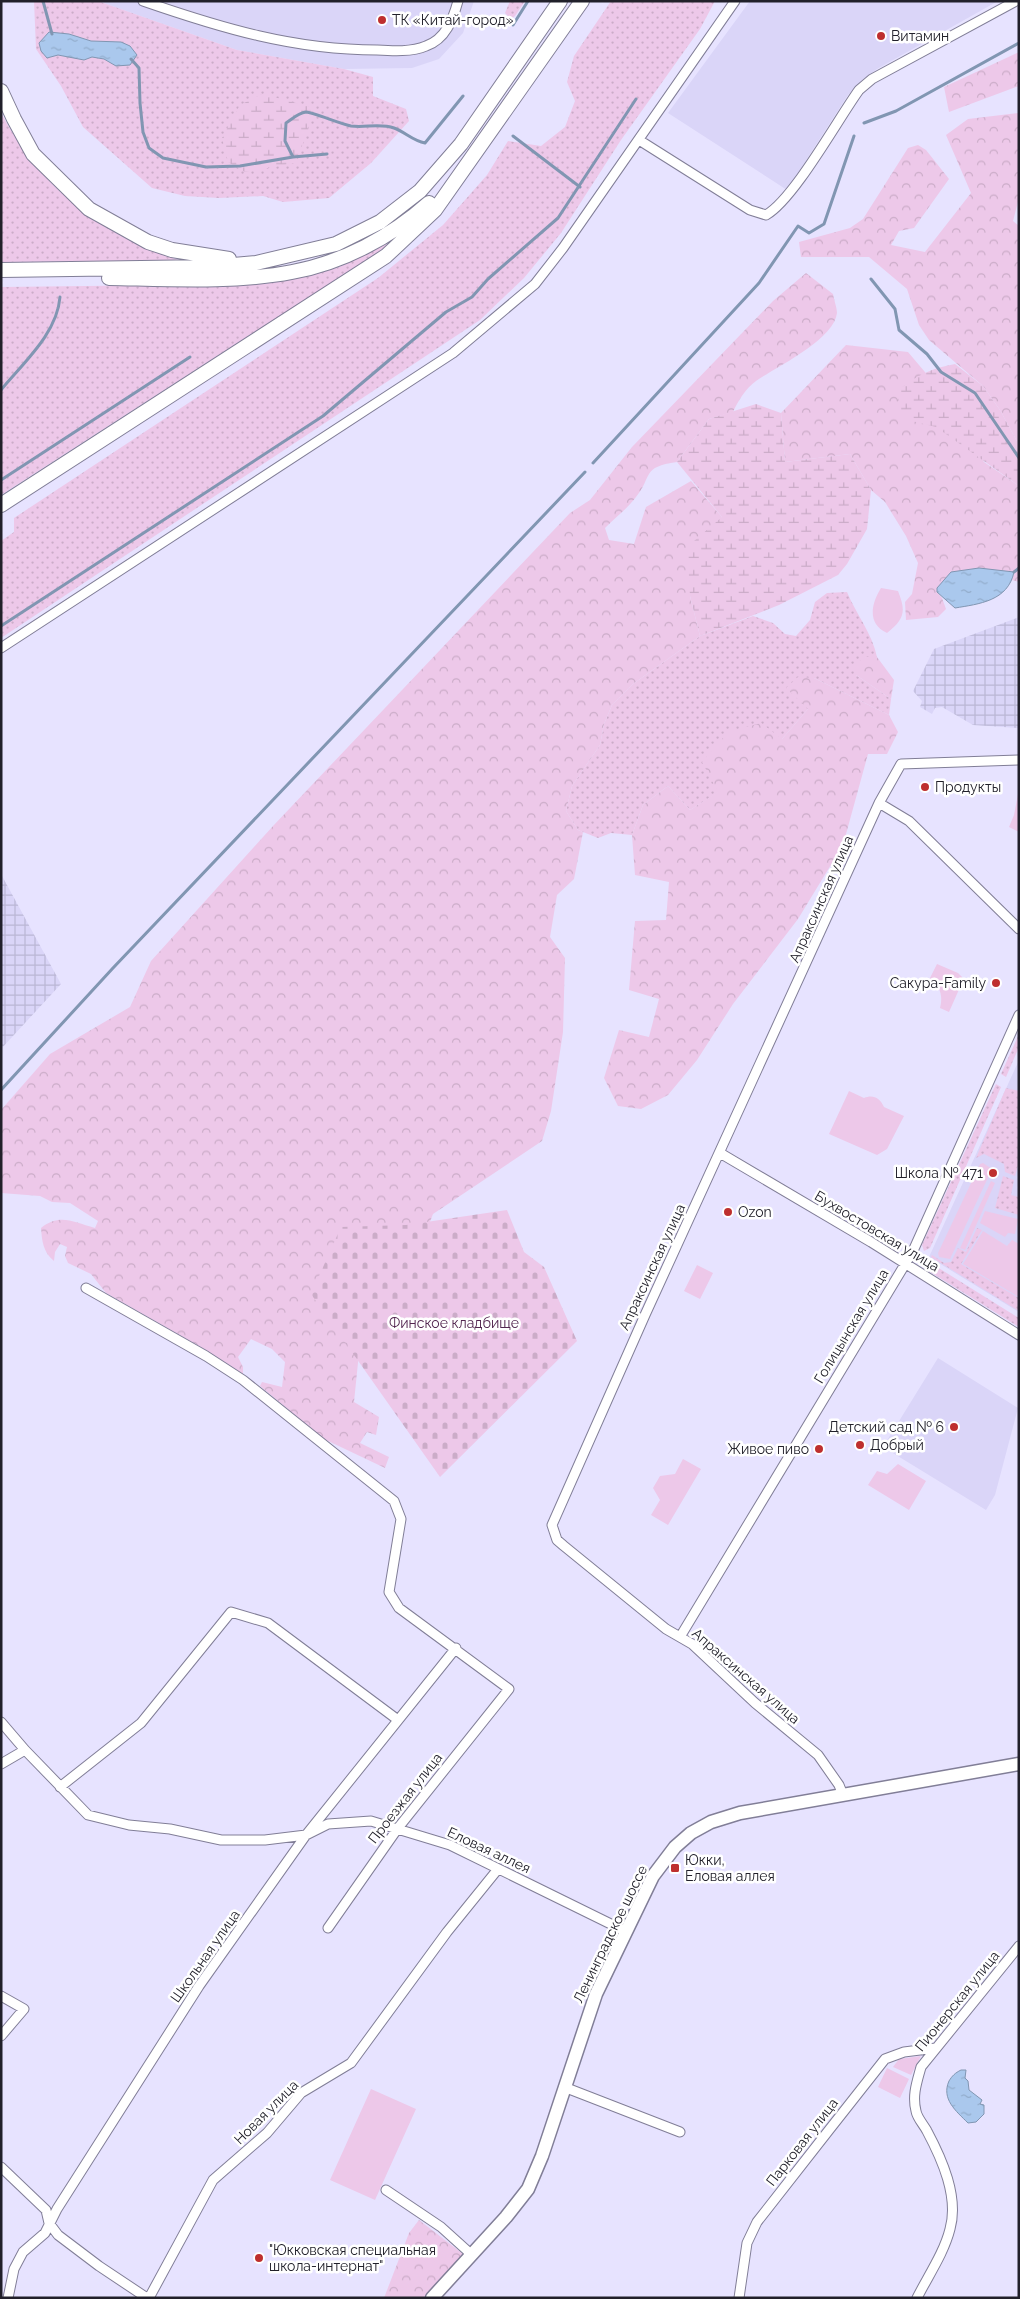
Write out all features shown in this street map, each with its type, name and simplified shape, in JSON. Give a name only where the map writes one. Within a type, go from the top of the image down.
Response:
[{"type":"main road","points":[[1,270],[211,267],[256,263],[336,244],[380,222],[420,191],[461,144],[560,1]]},
{"type":"main road","points":[[1,505],[386,256],[435,210],[582,1]]},
{"type":"main road","points":[[1,91],[33,154],[89,209],[148,242],[172,250],[256,263]]},
{"type":"main road","points":[[1,278],[237,277],[292,272],[341,258],[382,238],[417,214],[457,178]]},
{"type":"main road","name":"Ленинградское шоссе","points":[[432,2298],[506,2217],[528,2189],[542,2156],[596,1994],[625,1932],[659,1868],[675,1847],[691,1833],[711,1822],[740,1813],[1019,1764]]},
{"type":"street","points":[[143,1],[232,30],[285,43],[328,49],[378,50],[401,50],[427,46],[445,33],[458,1]]},
{"type":"street","points":[[639,140],[750,210],[766,215],[778,206],[793,187],[859,90],[866,84],[1016,1]]},
{"type":"street","points":[[1,648],[453,353],[483,330],[535,284],[639,140],[733,2]]},
{"type":"street","name":"Апраксинская улица","points":[[843,1795],[839,1785],[818,1755],[755,1703],[692,1644],[666,1629],[557,1540],[552,1525],[879,803],[901,764],[1019,760]]},
{"type":"street","points":[[879,803],[909,821],[1019,928]]},
{"type":"street","name":"Голицынская улица","points":[[680,1637],[913,1251],[1019,1016]]},
{"type":"street","name":"Бухвостовская улица","points":[[720,1153],[905,1263],[1019,1335]]},
{"type":"street","points":[[86,1288],[206,1356],[243,1380],[394,1501],[401,1518],[389,1592],[400,1608],[456,1648]]},
{"type":"street","points":[[60,1787],[141,1724],[231,1612],[268,1623],[398,1720]]},
{"type":"street","name":"Проезжая улица","points":[[328,1928],[398,1828],[509,1689],[456,1648]]},
{"type":"street","name":"Школьная улица","points":[[8,2298],[14,2269],[23,2252],[45,2233],[199,1986],[306,1834],[456,1648]]},
{"type":"street","name":"Еловая аллея","points":[[1,1722],[88,1815],[129,1825],[170,1829],[221,1840],[265,1840],[306,1834],[328,1824],[371,1821],[450,1845],[625,1932]]},
{"type":"street","points":[[1,1764],[26,1750]]},
{"type":"street","name":"Новая улица","points":[[148,2298],[213,2180],[267,2133],[301,2093],[351,2062],[447,1932],[498,1870]]},
{"type":"street","name":"Пионерская улица","points":[[917,2298],[951,2229],[953,2204],[942,2164],[927,2131],[916,2113],[914,2090],[921,2067],[959,2023],[1019,1946]]},
{"type":"street","points":[[1,1996],[24,2009],[1,2036]]},
{"type":"street","name":"Парковая улица","points":[[739,2298],[747,2243],[757,2222],[835,2122],[885,2059],[904,2052],[936,2048]]},
{"type":"street","points":[[564,2087],[680,2132]]},
{"type":"street","points":[[1,2167],[46,2210],[50,2223],[58,2235],[98,2266],[148,2298]]},
{"type":"street","points":[[386,2190],[441,2227],[472,2255]]},
{"type":"shaded area","points":[[98,1],[474,1],[463,33],[439,59],[412,68],[344,69],[237,50]]},
{"type":"shaded area","points":[[750,1],[998,1],[877,69],[863,79],[848,95],[787,190],[668,113]]},
{"type":"shaded area","points":[[1019,617],[1019,728],[973,725],[942,707],[935,708],[932,714],[920,707],[922,701],[913,691],[934,649]]},
{"type":"shaded area","points":[[1,874],[61,984],[1,1049]]},
{"type":"shaded area","name":"Школа № 471","points":[[1019,1060],[1019,1312],[929,1257]]},
{"type":"shaded area","name":"Детский сад № 6","points":[[938,1358],[1018,1408],[995,1495],[986,1510],[883,1447]]},
{"type":"green space","points":[[34,1],[98,1],[237,50],[344,69],[373,77],[373,96],[406,109],[409,121],[371,163],[329,198],[283,202],[263,196],[219,198],[185,196],[152,188],[83,127],[61,86],[36,49]],"holes":[[[69,34],[91,41],[121,42],[116,66],[104,59],[92,57],[84,60],[58,55],[50,56]]]},
{"type":"green space","points":[[510,1],[525,1],[511,19],[505,13]]},
{"type":"green space","points":[[611,1],[715,1],[700,29],[621,140],[561,233],[524,278],[480,320],[1,638],[1,541],[14,532],[14,518],[378,278],[443,225],[487,175],[508,141],[541,146],[565,127],[575,101],[567,82],[574,56]]},
{"type":"green space","points":[[1019,52],[1019,86],[949,112],[944,87]]},
{"type":"green space","points":[[262,94],[311,107],[308,131],[295,163],[245,172],[228,162],[222,138],[240,105]]},
{"type":"green space","points":[[1,113],[17,140],[35,164],[54,186],[76,205],[124,237],[151,250],[181,261],[1,262]]},
{"type":"green space","points":[[1019,113],[1019,198],[1013,221],[1019,226],[1019,445],[1000,410],[983,386],[929,340],[919,325],[907,289],[869,257],[801,257],[799,242],[850,228],[863,219],[908,148],[918,145],[926,150],[949,179],[914,228],[899,231],[891,245],[925,252],[971,193],[946,135],[968,119]]},
{"type":"green space","points":[[399,238],[356,270],[248,336],[1,495],[1,287],[264,284],[303,277],[339,267]]},
{"type":"green space","points":[[806,273],[833,294],[837,313],[826,333],[803,352],[752,384],[733,412],[709,419],[677,462],[666,464],[653,470],[633,501],[605,528],[609,540],[634,544],[646,507],[691,481],[722,517],[690,596],[700,636],[633,684],[612,705],[604,724],[600,745],[572,786],[566,811],[578,830],[583,832],[574,879],[557,895],[550,937],[565,958],[563,1032],[551,1111],[542,1141],[433,1214],[416,1258],[360,1343],[354,1402],[379,1417],[376,1435],[367,1432],[360,1443],[389,1457],[385,1468],[324,1439],[260,1386],[262,1382],[282,1387],[285,1362],[272,1349],[251,1339],[238,1357],[243,1367],[243,1374],[206,1350],[106,1293],[91,1274],[68,1263],[65,1256],[67,1247],[60,1244],[55,1252],[54,1261],[50,1258],[45,1250],[41,1228],[54,1221],[67,1220],[95,1228],[98,1221],[70,1203],[52,1202],[40,1196],[1,1193],[1,1110],[50,1054],[130,1007],[151,961],[273,826],[570,513],[590,500],[632,447],[773,301]]},
{"type":"green space","points":[[846,345],[908,352],[930,378],[984,462],[1019,486],[1019,582],[1012,580],[1014,572],[937,592],[942,598],[946,609],[938,617],[906,620],[905,602],[912,594],[918,563],[906,536],[885,502],[871,490],[850,454],[785,462],[781,413]]},
{"type":"green space","points":[[955,364],[983,386],[1000,410],[1019,445],[1019,486],[936,427],[912,421],[900,413],[897,391],[924,373]]},
{"type":"green space","points":[[756,404],[781,413],[785,462],[850,454],[871,490],[867,529],[847,564],[838,575],[779,605],[700,636],[690,596],[687,547],[722,517],[677,462],[709,419]]},
{"type":"green space","points":[[881,588],[898,591],[903,609],[900,619],[887,633],[876,624],[873,613],[873,607]]},
{"type":"green space","points":[[847,592],[868,632],[877,657],[866,657],[856,675],[891,699],[889,715],[814,678],[808,709],[782,739],[719,792],[690,810],[668,786],[643,805],[632,835],[611,833],[598,838],[578,830],[566,811],[572,786],[600,745],[604,724],[612,705],[633,684],[700,636],[753,616],[773,623],[785,634],[796,636],[810,620],[815,602],[827,593]]},
{"type":"green space","points":[[866,657],[877,657],[894,680],[891,699],[856,675],[856,663]]},
{"type":"green space","points":[[798,677],[814,678],[889,715],[898,732],[887,754],[868,754],[843,845],[798,919],[733,1004],[697,1060],[668,1095],[641,1109],[618,1106],[604,1078],[619,1030],[649,1037],[659,999],[629,990],[635,921],[666,920],[669,882],[635,875],[632,835],[643,805],[668,786],[690,810],[718,792],[702,762],[728,732],[761,723],[782,739],[808,709],[786,688]]},
{"type":"green space","points":[[1019,789],[1019,832],[1009,827],[1014,815]]},
{"type":"green space","points":[[937,964],[958,973],[962,977],[961,985],[949,1012],[940,1008],[939,988],[929,980]]},
{"type":"green space","points":[[1019,1034],[1019,1047],[1006,1077],[1001,1074]]},
{"type":"green space","points":[[996,1084],[1001,1087],[930,1248],[924,1251],[922,1245]]},
{"type":"green space","points":[[1006,1088],[1019,1091],[1019,1162],[1015,1176],[1005,1172],[1004,1164],[984,1154],[976,1158]]},
{"type":"green space","points":[[849,1091],[864,1098],[870,1096],[876,1098],[884,1107],[904,1116],[887,1149],[877,1155],[829,1134]]},
{"type":"green space","points":[[983,1163],[992,1169],[950,1259],[939,1257],[938,1253],[980,1164]]},
{"type":"green space","points":[[1003,1176],[1014,1180],[1011,1195],[1019,1197],[1019,1215],[995,1208]]},
{"type":"green space","points":[[991,1181],[995,1183],[965,1250],[960,1248]]},
{"type":"green space","name":"Финское кладбище","points":[[507,1210],[524,1252],[544,1267],[577,1341],[440,1477],[311,1294],[341,1227],[406,1225]]},
{"type":"green space","points":[[985,1211],[1018,1219],[1015,1234],[1008,1233],[1005,1237],[980,1223]]},
{"type":"green space","points":[[977,1228],[982,1230],[961,1264],[1019,1298],[1019,1311],[931,1257],[932,1255],[944,1263],[951,1262],[958,1248],[966,1252]]},
{"type":"green space","points":[[983,1231],[1007,1246],[1012,1240],[1019,1244],[1019,1297],[963,1264]]},
{"type":"green space","points":[[929,1262],[1019,1318],[1019,1327],[927,1270]]},
{"type":"green space","points":[[697,1265],[713,1273],[700,1299],[684,1291]]},
{"type":"green space","points":[[683,1459],[701,1469],[668,1525],[651,1515],[660,1500],[653,1488],[660,1476],[675,1474]]},
{"type":"green space","points":[[898,1464],[926,1481],[909,1510],[868,1485],[877,1471],[887,1474]]},
{"type":"green space","points":[[606,1943],[610,1946],[609,1955],[599,1969],[596,1970],[595,1967]]},
{"type":"green space","points":[[921,2056],[911,2075],[893,2067],[899,2059]]},
{"type":"green space","points":[[887,2068],[909,2079],[900,2098],[878,2087]]},
{"type":"green space","points":[[371,2089],[416,2109],[375,2200],[330,2180]]},
{"type":"green space","points":[[419,2220],[463,2254],[423,2298],[384,2298],[409,2233]]},
{"type":"water","points":[[49,32],[69,34],[91,41],[121,42],[130,46],[137,55],[130,65],[116,66],[104,59],[92,57],[84,60],[58,55],[47,58],[41,51],[39,43]]},
{"type":"water","points":[[979,568],[1014,572],[1011,582],[999,595],[974,605],[955,608],[937,592],[937,588],[951,572]]},
{"type":"water","points":[[961,2070],[966,2070],[965,2078],[968,2081],[969,2090],[982,2100],[980,2104],[984,2105],[984,2114],[976,2122],[968,2123],[948,2099],[947,2087],[949,2081]]},
{"type":"waterway","points":[[43,1],[52,34]]},
{"type":"waterway","points":[[513,25],[528,1]]},
{"type":"waterway","points":[[864,123],[896,111],[1019,43]]},
{"type":"waterway","points":[[131,59],[139,68],[143,132],[149,148],[163,158],[206,167],[240,166],[293,157],[285,141],[286,123],[306,112],[351,126],[389,127],[425,143],[463,96]]},
{"type":"waterway","points":[[1,626],[323,416],[446,312],[472,297],[488,279],[558,218],[636,99]]},
{"type":"waterway","points":[[513,136],[580,187]]},
{"type":"waterway","points":[[593,463],[759,283],[798,226],[809,233],[824,224],[854,136]]},
{"type":"waterway","points":[[293,157],[327,154]]},
{"type":"waterway","points":[[871,279],[895,309],[899,330],[927,354],[941,372],[975,393],[1019,458]]},
{"type":"waterway","points":[[1,390],[46,336],[58,311],[60,297]]},
{"type":"waterway","points":[[1,480],[190,357]]},
{"type":"waterway","points":[[1,1090],[113,968],[585,472]]},
{"type":"waterway","points":[[1014,572],[1019,568]]},
{"type":"place","name":"ТК «Китай-город»","points":[[382,20]]},
{"type":"place","name":"Витамин","points":[[881,36]]},
{"type":"place","name":"Продукты","points":[[925,787]]},
{"type":"place","name":"Сакура-Family","points":[[996,983]]},
{"type":"place","name":"Школа № 471","points":[[993,1173]]},
{"type":"place","name":"Ozon","points":[[728,1212]]},
{"type":"place","name":"Детский сад № 6","points":[[954,1427]]},
{"type":"place","name":"Добрый","points":[[860,1445]]},
{"type":"place","name":"Живое пиво","points":[[819,1449]]},
{"type":"place","name":"Юкки, Еловая аллея","points":[[675,1868]]},
{"type":"place","name":"\"Юкковская специальная школа-интернат\"","points":[[259,2258]]}]
